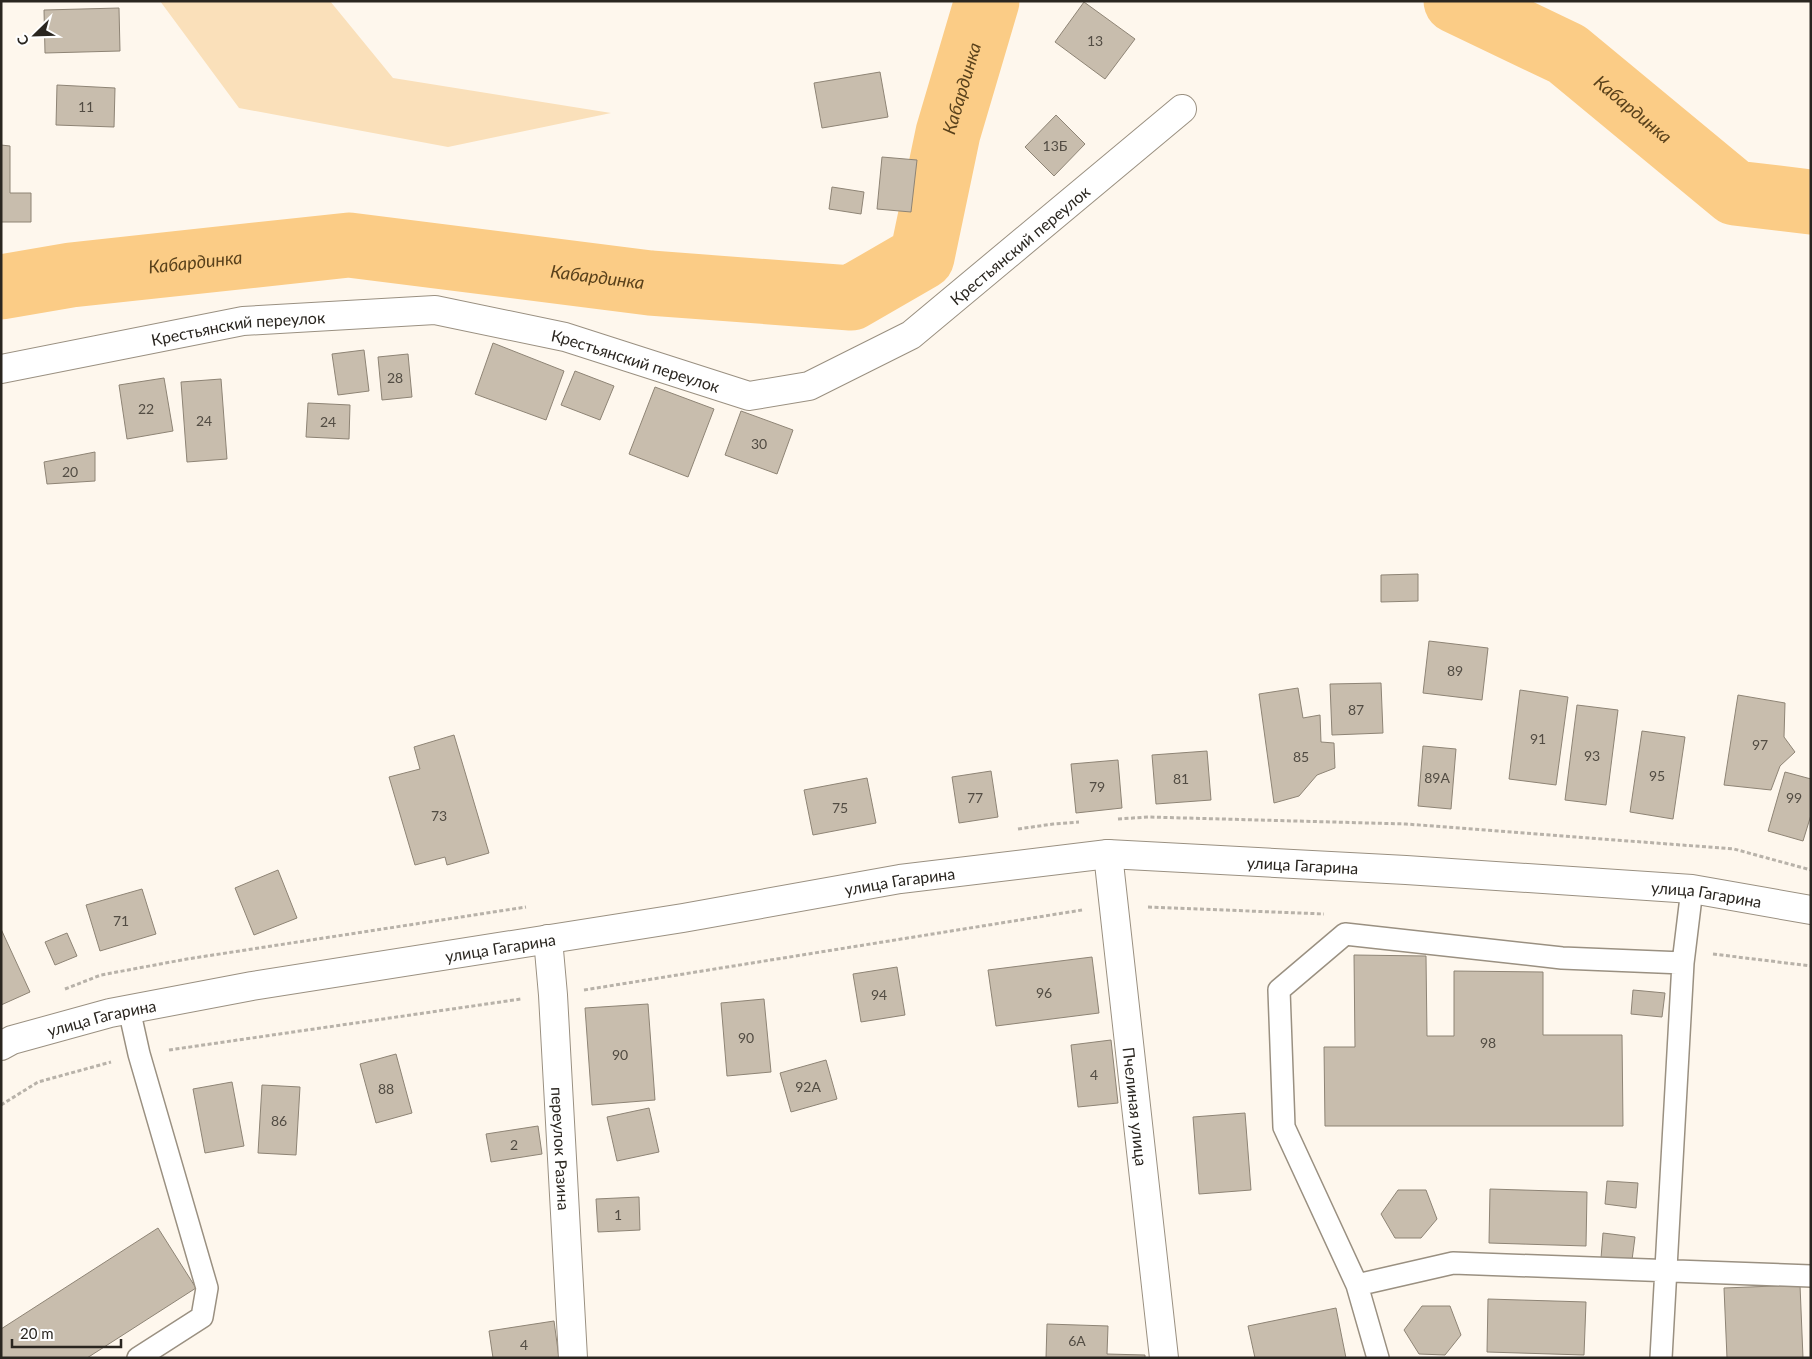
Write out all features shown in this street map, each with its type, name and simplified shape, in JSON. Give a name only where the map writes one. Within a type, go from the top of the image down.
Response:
[{"type":"street","name":"Крестьянский переулок","points":[[1,369],[243,321],[435,310],[565,337],[749,396],[810,386],[911,335],[1182,109]]},
{"type":"street","name":"улица Гагарина","points":[[1,1046],[12,1040],[110,1013],[252,986],[683,918],[900,880],[1108,854],[1396,869],[1692,889],[1811,910]]},
{"type":"street","name":"Пчелиная улица","points":[[1108,854],[1164,1358]]},
{"type":"street","name":"переулок Разина","points":[[548,939],[553,995],[573,1358]]},
{"type":"lane","points":[[1661,1358],[1684,957],[1692,889]]},
{"type":"lane","points":[[1378,1358],[1357,1285],[1284,1127],[1280,990],[1345,934],[1562,958],[1684,957]]},
{"type":"lane","points":[[128,1009],[139,1054],[207,1288],[202,1316],[138,1358]]},
{"type":"lane","points":[[1357,1285],[1453,1262],[1811,1276]]},
{"type":"path","points":[[1,1105],[38,1082],[139,1054],[553,995],[1114,905],[1332,914]]},
{"type":"path","points":[[1684,957],[1811,966]]},
{"type":"shaded area","points":[[160,1],[330,1],[393,78],[611,113],[448,147],[239,108]]},
{"type":"building","points":[[1084,2],[1135,39],[1105,79],[1055,42]]},
{"type":"building","points":[[119,8],[120,51],[45,53],[44,10]]},
{"type":"building","points":[[880,72],[888,117],[822,128],[814,83]]},
{"type":"building","points":[[57,85],[115,88],[114,127],[56,125]]},
{"type":"building","points":[[1056,115],[1085,144],[1054,176],[1025,147]]},
{"type":"building","points":[[1,145],[10,146],[10,193],[31,193],[31,222],[1,222]]},
{"type":"building","points":[[882,157],[917,160],[911,212],[877,209]]},
{"type":"building","points":[[832,187],[864,192],[861,214],[829,209]]},
{"type":"building","points":[[493,343],[564,371],[546,420],[475,394]]},
{"type":"building","points":[[364,350],[369,391],[338,395],[332,354]]},
{"type":"building","points":[[408,354],[412,397],[382,400],[378,357]]},
{"type":"building","points":[[575,371],[614,386],[600,420],[561,405]]},
{"type":"building","points":[[164,378],[173,431],[127,439],[119,385]]},
{"type":"building","points":[[221,379],[227,459],[187,462],[181,382]]},
{"type":"building","points":[[655,387],[714,409],[688,477],[629,454]]},
{"type":"building","points":[[308,403],[350,405],[349,439],[306,437]]},
{"type":"building","points":[[741,411],[793,430],[777,474],[725,455]]},
{"type":"building","points":[[95,452],[95,481],[47,484],[44,462]]},
{"type":"building","points":[[1418,574],[1418,601],[1381,602],[1381,575]]},
{"type":"building","points":[[1429,641],[1488,648],[1482,700],[1423,693]]},
{"type":"building","points":[[1381,683],[1383,733],[1332,735],[1330,684]]},
{"type":"building","points":[[1298,688],[1303,718],[1320,715],[1321,742],[1334,743],[1335,768],[1317,775],[1299,796],[1274,803],[1259,694]]},
{"type":"building","points":[[1520,690],[1568,697],[1556,785],[1509,779]]},
{"type":"building","points":[[1738,695],[1785,703],[1784,737],[1795,752],[1780,766],[1771,790],[1724,785]]},
{"type":"building","points":[[1577,705],[1618,710],[1606,805],[1565,800]]},
{"type":"building","points":[[1642,731],[1685,737],[1673,819],[1630,812]]},
{"type":"building","points":[[454,735],[489,853],[447,865],[445,857],[415,865],[389,777],[420,769],[414,747]]},
{"type":"building","points":[[1423,746],[1456,749],[1451,809],[1418,806]]},
{"type":"building","points":[[1207,751],[1211,800],[1156,804],[1152,755]]},
{"type":"building","points":[[1118,760],[1122,808],[1076,813],[1071,764]]},
{"type":"building","points":[[991,771],[998,817],[959,823],[952,777]]},
{"type":"building","points":[[1785,772],[1811,779],[1811,815],[1803,841],[1768,831]]},
{"type":"building","points":[[867,778],[876,823],[813,835],[804,790]]},
{"type":"building","points":[[278,870],[297,918],[254,935],[235,888]]},
{"type":"building","points":[[142,889],[156,934],[100,951],[86,905]]},
{"type":"building","points":[[1,929],[30,992],[1,1005]]},
{"type":"building","points":[[67,933],[77,956],[55,965],[45,942]]},
{"type":"building","points":[[1354,955],[1426,956],[1427,1036],[1454,1036],[1454,971],[1543,972],[1543,1035],[1622,1035],[1623,1126],[1325,1126],[1324,1047],[1355,1047]]},
{"type":"building","points":[[1092,957],[1099,1013],[996,1026],[988,970]]},
{"type":"building","points":[[897,967],[905,1015],[861,1022],[853,974]]},
{"type":"building","points":[[1633,990],[1665,993],[1662,1017],[1631,1014]]},
{"type":"building","points":[[764,999],[771,1072],[727,1076],[721,1003]]},
{"type":"building","points":[[648,1004],[655,1100],[592,1105],[585,1008]]},
{"type":"building","points":[[1111,1040],[1118,1103],[1078,1107],[1071,1045]]},
{"type":"building","points":[[396,1054],[412,1113],[376,1123],[360,1064]]},
{"type":"building","points":[[826,1060],[837,1099],[791,1112],[780,1073]]},
{"type":"building","points":[[232,1082],[244,1146],[205,1153],[193,1089]]},
{"type":"building","points":[[262,1085],[300,1087],[296,1155],[258,1153]]},
{"type":"building","points":[[649,1108],[659,1152],[617,1161],[607,1117]]},
{"type":"building","points":[[1245,1113],[1251,1190],[1199,1194],[1193,1117]]},
{"type":"building","points":[[538,1126],[542,1154],[491,1162],[486,1134]]},
{"type":"building","points":[[1607,1181],[1638,1183],[1636,1208],[1605,1204]]},
{"type":"building","points":[[1490,1189],[1587,1192],[1586,1246],[1489,1243]]},
{"type":"building","points":[[1398,1190],[1426,1190],[1437,1219],[1421,1238],[1395,1238],[1381,1214]]},
{"type":"building","points":[[639,1197],[640,1230],[598,1232],[596,1199]]},
{"type":"building","points":[[158,1228],[196,1288],[87,1358],[1,1358],[1,1329]]},
{"type":"building","points":[[1603,1233],[1635,1237],[1632,1260],[1601,1258]]},
{"type":"building","points":[[1800,1285],[1803,1358],[1727,1358],[1724,1288]]},
{"type":"building","points":[[1488,1299],[1586,1302],[1584,1355],[1487,1352]]},
{"type":"building","points":[[1422,1306],[1450,1306],[1461,1335],[1445,1355],[1419,1354],[1404,1330]]},
{"type":"building","points":[[1336,1308],[1346,1358],[1255,1358],[1248,1326]]},
{"type":"building","points":[[554,1321],[559,1358],[493,1358],[489,1331]]},
{"type":"building","points":[[1047,1324],[1108,1326],[1107,1354],[1145,1355],[1145,1358],[1046,1358]]},
{"type":"waterway","name":"Кабардинка","points":[[1,287],[71,275],[349,245],[650,283],[851,298],[922,257],[948,133],[987,1]]},
{"type":"waterway","name":"Кабардинка","points":[[1456,1],[1567,54],[1735,193],[1811,202]]}]
